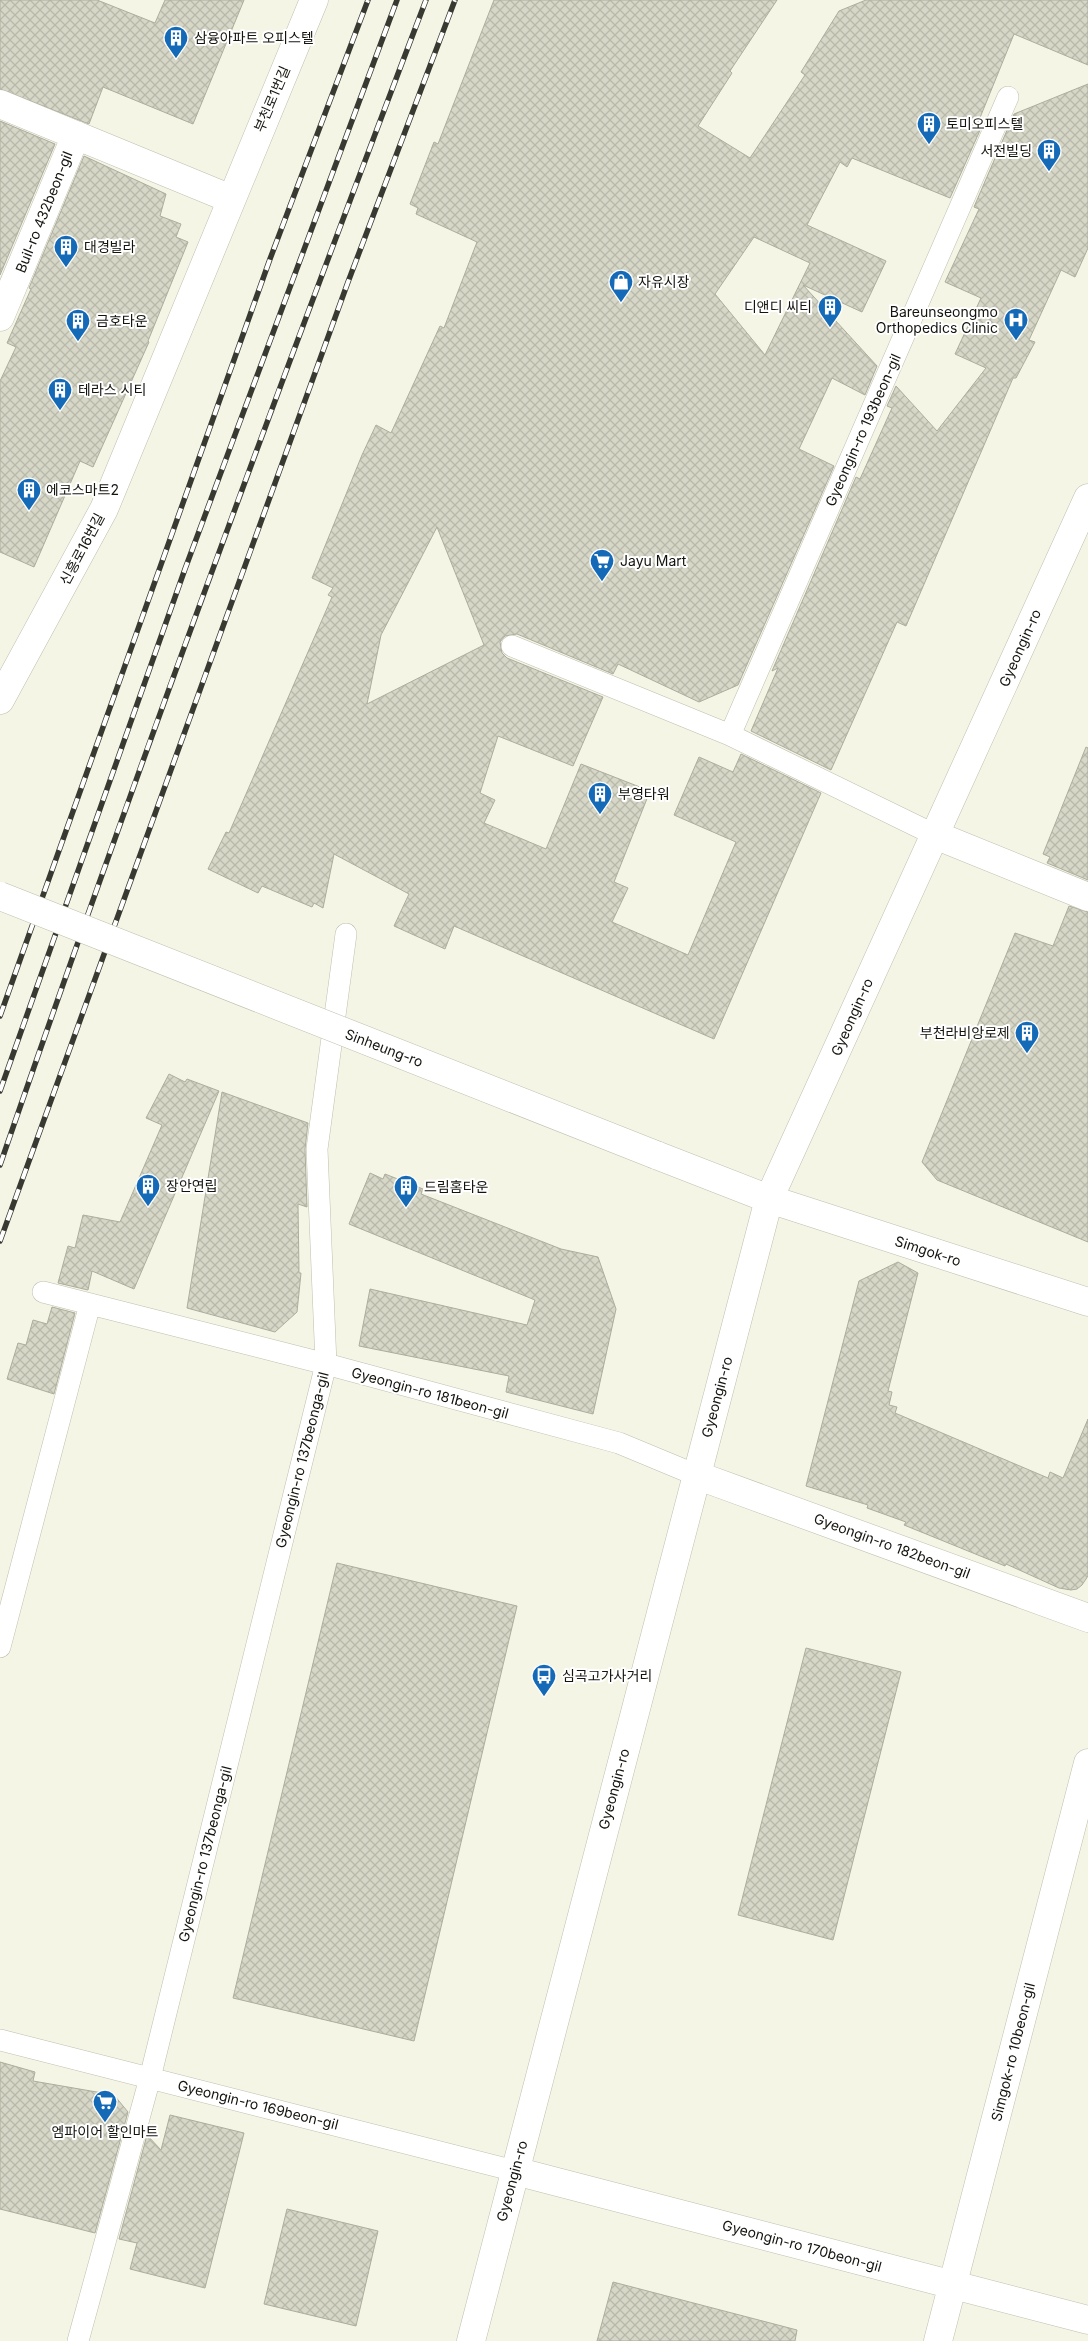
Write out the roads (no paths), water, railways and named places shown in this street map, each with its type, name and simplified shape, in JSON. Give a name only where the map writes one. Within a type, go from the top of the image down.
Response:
[{"type":"street","name":"부천로1번길","points":[[231,199],[314,0]]},
{"type":"street","name":"Buil-ro 432beon-gil","points":[[0,104],[231,199]]},
{"type":"street","name":"Buil-ro 432beon-gil","points":[[0,317],[76,135]]},
{"type":"street","name":"신흥로16번길","points":[[0,700],[104,509],[231,199]]},
{"type":"street","name":"Gyeongin-ro","points":[[471,2341],[769,1199],[1088,498]]},
{"type":"street","points":[[935,835],[1088,897]]},
{"type":"street","name":"Sinheung-ro","points":[[0,896],[769,1199]]},
{"type":"street","name":"Simgok-ro","points":[[769,1199],[1088,1302]]},
{"type":"street","name":"Gyeongin-ro 182beon-gil","points":[[696,1475],[1088,1618]]},
{"type":"street","name":"Simgok-ro 10beon-gil","points":[[938,2341],[1088,1763]]},
{"type":"street","name":"Gyeongin-ro 170beon-gil","points":[[515,2171],[1088,2320]]},
{"type":"lane","name":"Gyeongin-ro 193beon-gil","points":[[730,735],[1008,97]]},
{"type":"lane","points":[[512,646],[730,735],[935,835]]},
{"type":"lane","name":"Gyeongin-ro 137beonga-gil","points":[[78,2341],[150,2078],[326,1364],[317,1149],[346,934]]},
{"type":"lane","name":"Gyeongin-ro 181beon-gil","points":[[44,1292],[326,1364],[619,1444],[696,1475]]},
{"type":"lane","points":[[0,1647],[90,1304]]},
{"type":"lane","name":"Gyeongin-ro 169beon-gil","points":[[0,2040],[515,2171]]},
{"type":"railway","points":[[0,1016],[270,259],[368,0]]},
{"type":"railway","points":[[0,1091],[185,569],[397,0]]},
{"type":"railway","points":[[0,1165],[208,581],[426,0]]},
{"type":"railway","points":[[0,1241],[348,282],[455,0]]},
{"type":"place","name":"삼융아파트 오피스텔","points":[[176,59]]},
{"type":"place","name":"토미오피스텔","points":[[929,145]]},
{"type":"place","name":"서전빌딩","points":[[1049,172]]},
{"type":"place","name":"대경빌라","points":[[66,268]]},
{"type":"place","name":"자유시장","points":[[621,303]]},
{"type":"place","name":"디앤디 씨티","points":[[830,328]]},
{"type":"place","name":"Bareunseongmo Orthopedics Clinic","points":[[1016,341]]},
{"type":"place","name":"금호타운","points":[[78,342]]},
{"type":"place","name":"테라스 시티","points":[[60,411]]},
{"type":"place","name":"에코스마트2","points":[[29,511]]},
{"type":"place","name":"Jayu Mart","points":[[602,582]]},
{"type":"place","name":"부영타워","points":[[600,815]]},
{"type":"place","name":"부천라비앙로제","points":[[1027,1054]]},
{"type":"place","name":"장안연립","points":[[148,1207]]},
{"type":"place","name":"드림홈타운","points":[[406,1208]]},
{"type":"place","name":"심곡고가사거리","points":[[544,1697]]},
{"type":"place","name":"엠파이어 할인마트","points":[[105,2123]]}]
